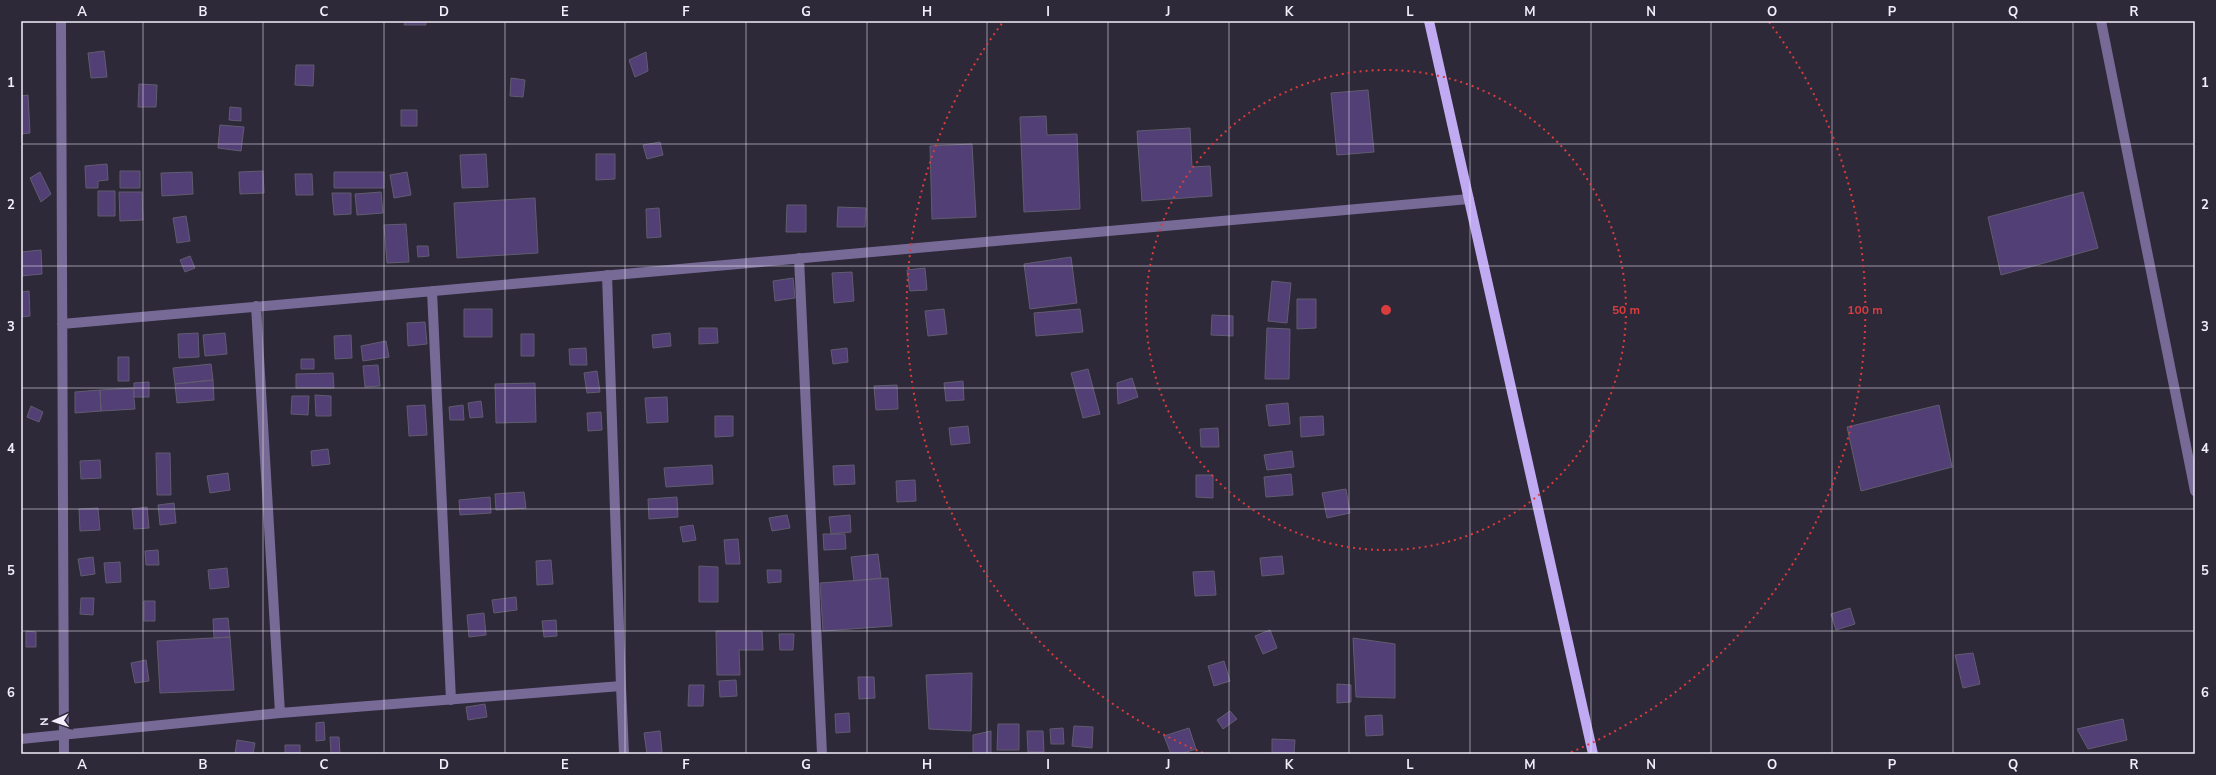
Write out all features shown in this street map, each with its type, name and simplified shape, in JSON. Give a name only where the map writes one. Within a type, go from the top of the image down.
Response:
[{"type":"main road","points":[[1428,21],[1593,754]]},
{"type":"street","points":[[61,21],[64,754]]},
{"type":"street","points":[[2100,21],[2195,491]]},
{"type":"street","points":[[62,324],[1469,199]]},
{"type":"street","points":[[800,258],[822,754]]},
{"type":"street","points":[[607,275],[624,754]]},
{"type":"street","points":[[432,291],[451,700]]},
{"type":"street","points":[[256,306],[280,713]]},
{"type":"street","points":[[21,739],[64,736],[280,713],[621,686]]},
{"type":"building","points":[[405,21],[426,21],[426,25],[404,25]]},
{"type":"building","points":[[104,51],[107,77],[91,78],[88,53]]},
{"type":"building","points":[[646,52],[648,71],[635,77],[629,60]]},
{"type":"building","points":[[296,65],[314,65],[313,86],[295,85]]},
{"type":"building","points":[[511,78],[525,80],[523,97],[510,96]]},
{"type":"building","points":[[139,84],[157,85],[156,107],[138,107]]},
{"type":"building","points":[[1368,90],[1374,152],[1337,155],[1331,93]]},
{"type":"building","points":[[28,95],[30,133],[21,134],[21,96]]},
{"type":"building","points":[[230,107],[241,108],[241,121],[229,120]]},
{"type":"building","points":[[401,110],[417,110],[417,126],[401,126]]},
{"type":"building","points":[[1046,116],[1047,135],[1077,134],[1080,209],[1024,212],[1020,117]]},
{"type":"building","points":[[220,125],[244,127],[241,151],[218,148]]},
{"type":"building","points":[[1190,128],[1192,167],[1210,166],[1212,196],[1142,201],[1137,131]]},
{"type":"building","points":[[660,142],[663,155],[647,159],[643,145]]},
{"type":"building","points":[[972,144],[976,217],[932,219],[930,146]]},
{"type":"building","points":[[486,154],[488,187],[462,188],[460,155]]},
{"type":"building","points":[[596,154],[615,154],[615,179],[596,180]]},
{"type":"building","points":[[107,164],[108,180],[98,181],[98,188],[86,188],[85,166]]},
{"type":"building","points":[[120,171],[140,171],[140,188],[120,188]]},
{"type":"building","points":[[263,171],[264,193],[240,194],[239,172]]},
{"type":"building","points":[[40,172],[51,194],[41,202],[30,178]]},
{"type":"building","points":[[192,172],[193,194],[162,196],[161,173]]},
{"type":"building","points":[[334,172],[384,172],[384,188],[334,188]]},
{"type":"building","points":[[407,172],[411,195],[394,198],[390,175]]},
{"type":"building","points":[[295,174],[312,174],[313,195],[296,195]]},
{"type":"building","points":[[98,191],[115,191],[115,216],[98,216]]},
{"type":"building","points":[[119,192],[142,192],[143,220],[120,221]]},
{"type":"building","points":[[381,192],[383,213],[357,215],[355,194]]},
{"type":"building","points":[[2083,192],[2098,248],[2001,275],[1988,217]]},
{"type":"building","points":[[332,193],[351,193],[351,214],[334,215]]},
{"type":"building","points":[[535,198],[538,253],[457,258],[454,203]]},
{"type":"building","points":[[787,205],[806,205],[806,232],[786,232]]},
{"type":"building","points":[[838,207],[866,208],[865,227],[837,227]]},
{"type":"building","points":[[659,208],[661,237],[647,238],[646,209]]},
{"type":"building","points":[[186,216],[190,241],[177,243],[173,218]]},
{"type":"building","points":[[406,224],[409,262],[387,263],[384,225]]},
{"type":"building","points":[[417,246],[428,246],[429,256],[418,257]]},
{"type":"building","points":[[41,250],[42,274],[21,276],[21,252]]},
{"type":"building","points":[[190,256],[195,268],[185,272],[180,260]]},
{"type":"building","points":[[1071,257],[1077,303],[1030,309],[1024,264]]},
{"type":"building","points":[[925,268],[927,290],[910,291],[907,270]]},
{"type":"building","points":[[852,272],[854,301],[834,303],[832,273]]},
{"type":"building","points":[[793,278],[795,298],[775,301],[773,281]]},
{"type":"building","points":[[1272,281],[1291,283],[1287,323],[1268,321]]},
{"type":"building","points":[[29,291],[30,316],[21,317],[21,292]]},
{"type":"building","points":[[1297,299],[1316,299],[1316,328],[1297,329]]},
{"type":"building","points":[[464,309],[492,309],[492,337],[464,337]]},
{"type":"building","points":[[944,309],[947,334],[928,336],[925,311]]},
{"type":"building","points":[[1080,309],[1083,332],[1036,336],[1034,313]]},
{"type":"building","points":[[1212,315],[1233,316],[1233,336],[1211,335]]},
{"type":"building","points":[[425,322],[427,344],[408,346],[407,323]]},
{"type":"building","points":[[699,328],[717,328],[718,343],[699,344]]},
{"type":"building","points":[[1267,328],[1290,329],[1289,379],[1265,379]]},
{"type":"building","points":[[198,333],[199,357],[179,358],[178,334]]},
{"type":"building","points":[[225,333],[227,354],[205,356],[203,335]]},
{"type":"building","points":[[670,333],[671,346],[653,348],[652,335]]},
{"type":"building","points":[[521,334],[534,334],[534,356],[521,356]]},
{"type":"building","points":[[351,335],[352,358],[335,359],[334,336]]},
{"type":"building","points":[[386,341],[389,357],[363,361],[361,346]]},
{"type":"building","points":[[586,348],[587,365],[570,365],[569,349]]},
{"type":"building","points":[[847,348],[848,362],[833,364],[831,350]]},
{"type":"building","points":[[118,357],[129,357],[129,381],[118,381]]},
{"type":"building","points":[[301,359],[314,359],[314,369],[301,369]]},
{"type":"building","points":[[211,364],[213,380],[175,384],[173,368]]},
{"type":"building","points":[[378,365],[380,386],[365,387],[363,366]]},
{"type":"building","points":[[1088,369],[1100,414],[1083,418],[1071,373]]},
{"type":"building","points":[[597,371],[600,392],[587,393],[584,373]]},
{"type":"building","points":[[333,373],[334,388],[296,388],[296,374]]},
{"type":"building","points":[[1132,378],[1138,397],[1118,404],[1117,383]]},
{"type":"building","points":[[213,380],[214,400],[177,403],[175,384]]},
{"type":"building","points":[[963,381],[964,400],[946,401],[944,383]]},
{"type":"building","points":[[149,382],[149,397],[134,397],[134,383]]},
{"type":"building","points":[[535,383],[536,422],[496,423],[495,384]]},
{"type":"building","points":[[897,385],[898,409],[876,410],[874,386]]},
{"type":"building","points":[[133,388],[135,409],[101,411],[100,390]]},
{"type":"building","points":[[100,390],[101,411],[75,413],[75,392]]},
{"type":"building","points":[[315,395],[331,396],[331,416],[316,416]]},
{"type":"building","points":[[292,396],[309,396],[308,415],[291,414]]},
{"type":"building","points":[[667,397],[668,422],[647,423],[645,398]]},
{"type":"building","points":[[481,401],[483,417],[470,418],[468,403]]},
{"type":"building","points":[[1288,403],[1290,424],[1269,426],[1266,405]]},
{"type":"building","points":[[425,405],[427,435],[409,436],[407,406]]},
{"type":"building","points":[[463,405],[464,420],[450,420],[449,407]]},
{"type":"building","points":[[1939,405],[1952,467],[1861,491],[1847,427]]},
{"type":"building","points":[[31,406],[43,412],[39,422],[27,417]]},
{"type":"building","points":[[601,412],[602,430],[588,431],[587,413]]},
{"type":"building","points":[[715,416],[733,416],[733,436],[715,437]]},
{"type":"building","points":[[1323,416],[1324,435],[1301,437],[1300,417]]},
{"type":"building","points":[[968,426],[970,443],[951,445],[949,428]]},
{"type":"building","points":[[1218,428],[1219,447],[1201,447],[1200,429]]},
{"type":"building","points":[[328,449],[330,464],[312,466],[311,451]]},
{"type":"building","points":[[1292,451],[1294,467],[1267,470],[1264,455]]},
{"type":"building","points":[[156,453],[170,453],[171,495],[157,495]]},
{"type":"building","points":[[100,460],[101,478],[81,479],[80,461]]},
{"type":"building","points":[[712,465],[713,484],[666,487],[664,468]]},
{"type":"building","points":[[854,465],[855,484],[834,485],[833,466]]},
{"type":"building","points":[[228,473],[230,490],[210,493],[207,476]]},
{"type":"building","points":[[1291,474],[1293,495],[1266,497],[1264,477]]},
{"type":"building","points":[[1196,475],[1213,475],[1213,498],[1196,497]]},
{"type":"building","points":[[915,480],[916,501],[897,502],[896,481]]},
{"type":"building","points":[[1346,489],[1350,513],[1327,518],[1322,493]]},
{"type":"building","points":[[524,492],[526,508],[496,510],[495,494]]},
{"type":"building","points":[[490,497],[491,513],[460,515],[459,500]]},
{"type":"building","points":[[677,497],[678,517],[649,519],[648,499]]},
{"type":"building","points":[[174,503],[176,523],[160,525],[158,505]]},
{"type":"building","points":[[147,507],[149,528],[134,529],[132,509]]},
{"type":"building","points":[[98,508],[100,530],[80,531],[79,509]]},
{"type":"building","points":[[787,515],[790,528],[772,531],[769,518]]},
{"type":"building","points":[[850,515],[851,532],[831,534],[829,517]]},
{"type":"building","points":[[693,525],[696,540],[683,542],[680,527]]},
{"type":"building","points":[[823,534],[845,534],[846,549],[824,550]]},
{"type":"building","points":[[738,539],[740,564],[726,564],[724,540]]},
{"type":"building","points":[[158,550],[159,565],[146,565],[145,551]]},
{"type":"building","points":[[878,554],[881,578],[854,581],[851,557]]},
{"type":"building","points":[[1282,556],[1284,574],[1262,576],[1260,558]]},
{"type":"building","points":[[93,557],[95,574],[81,576],[78,559]]},
{"type":"building","points":[[551,560],[553,584],[537,585],[536,561]]},
{"type":"building","points":[[120,562],[121,582],[106,583],[104,563]]},
{"type":"building","points":[[699,566],[718,567],[718,602],[699,602]]},
{"type":"building","points":[[227,568],[229,587],[210,589],[208,570]]},
{"type":"building","points":[[767,570],[781,570],[781,582],[768,583]]},
{"type":"building","points":[[1214,571],[1216,595],[1195,596],[1193,572]]},
{"type":"building","points":[[888,578],[892,626],[823,631],[820,583]]},
{"type":"building","points":[[516,597],[517,610],[494,613],[492,600]]},
{"type":"building","points":[[81,598],[94,598],[93,615],[80,614]]},
{"type":"building","points":[[144,601],[155,601],[155,621],[144,621]]},
{"type":"building","points":[[1850,608],[1855,624],[1836,630],[1831,614]]},
{"type":"building","points":[[484,613],[486,635],[469,637],[467,615]]},
{"type":"building","points":[[228,618],[230,637],[214,638],[213,619]]},
{"type":"building","points":[[556,620],[557,636],[544,637],[542,621]]},
{"type":"building","points":[[1270,630],[1277,648],[1263,654],[1255,636]]},
{"type":"building","points":[[26,631],[36,632],[36,647],[26,647]]},
{"type":"building","points":[[716,631],[762,631],[763,650],[739,650],[740,675],[717,675]]},
{"type":"building","points":[[779,634],[794,634],[793,650],[780,650]]},
{"type":"building","points":[[230,637],[234,690],[160,693],[157,641]]},
{"type":"building","points":[[1353,638],[1395,644],[1395,698],[1356,697]]},
{"type":"building","points":[[1973,653],[1980,684],[1963,688],[1955,655]]},
{"type":"building","points":[[146,660],[149,681],[135,683],[131,663]]},
{"type":"building","points":[[1224,661],[1230,681],[1214,686],[1208,666]]},
{"type":"building","points":[[972,673],[971,731],[929,729],[926,675]]},
{"type":"building","points":[[858,677],[874,677],[875,698],[859,699]]},
{"type":"building","points":[[736,680],[737,696],[720,697],[719,681]]},
{"type":"building","points":[[1337,684],[1351,685],[1351,702],[1337,703]]},
{"type":"building","points":[[689,685],[704,685],[703,706],[688,706]]},
{"type":"building","points":[[485,704],[487,717],[468,720],[466,707]]},
{"type":"building","points":[[1230,711],[1237,719],[1223,729],[1217,720]]},
{"type":"building","points":[[849,713],[850,732],[836,733],[835,714]]},
{"type":"building","points":[[1382,715],[1383,735],[1366,736],[1365,716]]},
{"type":"building","points":[[2123,719],[2127,740],[2088,749],[2077,729]]},
{"type":"building","points":[[324,722],[325,740],[316,741],[316,723]]},
{"type":"building","points":[[998,724],[1019,724],[1019,750],[997,750]]},
{"type":"building","points":[[1074,726],[1093,727],[1092,748],[1072,746]]},
{"type":"building","points":[[1063,728],[1064,744],[1051,744],[1050,729]]},
{"type":"building","points":[[1189,728],[1196,749],[1180,754],[1171,754],[1164,736]]},
{"type":"building","points":[[660,731],[662,752],[647,754],[644,733]]},
{"type":"building","points":[[991,731],[991,754],[973,754],[973,735]]},
{"type":"building","points":[[1027,731],[1043,731],[1044,752],[1028,752]]},
{"type":"building","points":[[330,737],[339,737],[340,754],[331,754]]},
{"type":"building","points":[[1272,739],[1295,740],[1294,754],[1272,754]]},
{"type":"building","points":[[237,740],[255,743],[253,754],[235,754]]},
{"type":"building","points":[[285,745],[300,745],[300,754],[285,754]]}]
